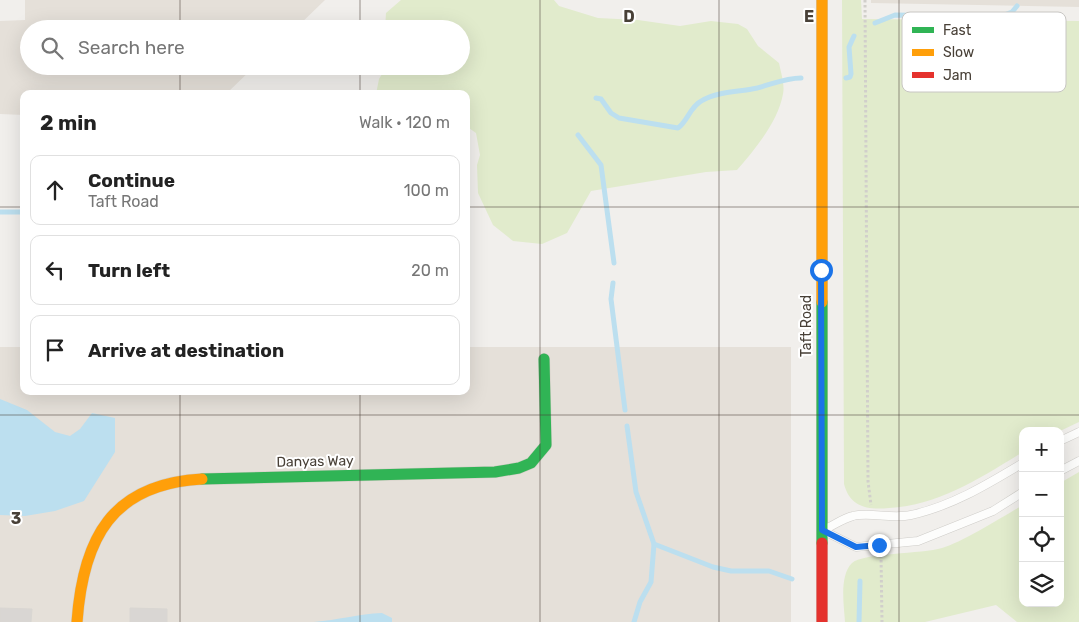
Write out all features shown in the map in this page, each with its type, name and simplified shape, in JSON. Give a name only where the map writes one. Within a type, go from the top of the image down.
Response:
[{"type":"street","name":"Taft Road","points":[[822,0],[822,622]]},
{"type":"street","name":"Danyas Way","points":[[77,622],[82,578],[90,552],[122,505],[156,486],[200,479],[495,472],[531,466],[541,456],[546,445],[544,359]]},
{"type":"lane","points":[[1064,439],[1079,432]]},
{"type":"lane","points":[[1064,468],[1079,461]]},
{"type":"lane","points":[[822,530],[853,516],[910,515],[944,506],[1019,465]]},
{"type":"lane","points":[[822,530],[856,547],[918,541],[993,511],[1019,495]]},
{"type":"path","points":[[865,0],[868,481],[873,517]]},
{"type":"path","points":[[879,545],[882,558],[882,622]]},
{"type":"shaded area","points":[[25,0],[325,0],[304,20],[25,20]]},
{"type":"shaded area","points":[[871,0],[1079,0],[1079,7],[871,3]]},
{"type":"shaded area","points":[[20,20],[20,75],[246,75],[230,90],[20,90],[20,115],[0,114],[0,21]]},
{"type":"shaded area","points":[[0,347],[20,347],[20,395],[470,395],[470,347],[791,347],[791,622],[0,622]]},
{"type":"green space","points":[[401,0],[554,0],[559,6],[598,18],[638,20],[680,26],[711,21],[738,24],[747,29],[758,46],[779,63],[784,87],[783,94],[776,115],[765,135],[737,170],[706,172],[591,191],[567,233],[542,244],[513,241],[493,225],[478,193],[477,165],[480,155],[476,133],[470,129],[470,90],[377,90],[381,75],[470,75],[470,20],[386,20],[386,13]]},
{"type":"green space","points":[[842,0],[861,0],[862,19],[902,19],[902,92],[1066,92],[1066,21],[1079,21],[1079,422],[1064,429],[1064,427],[1019,427],[1019,454],[959,489],[925,502],[908,506],[874,508],[860,505],[850,498],[844,484]]},
{"type":"green space","points":[[1079,472],[1079,622],[1017,622],[996,605],[925,622],[845,622],[844,583],[845,575],[852,563],[868,557],[933,550],[951,545],[1019,507],[1019,607],[1064,607],[1064,481]]},
{"type":"water","points":[[0,399],[27,410],[55,432],[70,436],[80,429],[92,413],[115,418],[115,452],[84,501],[55,511],[25,516],[0,515]]},
{"type":"water","points":[[382,613],[392,618],[392,622],[314,622],[365,615]]},
{"type":"building","points":[[0,608],[32,609],[31,622],[0,622]]},
{"type":"building","points":[[130,608],[167,609],[167,622],[130,622]]},
{"type":"waterway","points":[[1012,12],[1017,6]]},
{"type":"waterway","points":[[875,23],[895,15],[902,15]]},
{"type":"waterway","points":[[846,78],[850,77],[851,74],[849,47],[854,36]]},
{"type":"waterway","points":[[596,98],[601,99],[611,113],[619,118],[678,128],[695,106],[708,97],[758,88],[788,79],[801,78]]},
{"type":"waterway","points":[[578,135],[601,165],[614,263]]},
{"type":"waterway","points":[[0,212],[20,212]]},
{"type":"waterway","points":[[613,283],[611,299],[625,410]]},
{"type":"waterway","points":[[627,426],[636,492],[654,544],[651,582],[640,602],[634,622]]},
{"type":"waterway","points":[[654,544],[713,567],[731,571],[769,571],[792,579]]},
{"type":"waterway","points":[[859,622],[860,581]]},
{"type":"traffic: fast","points":[[822,302],[822,543]]},
{"type":"traffic: fast","points":[[202,479],[495,472],[519,468],[531,463],[546,445],[544,359]]},
{"type":"traffic: slow","points":[[822,0],[822,302]]},
{"type":"traffic: slow","points":[[77,622],[80,592],[86,565],[95,541],[108,521],[124,504],[145,492],[171,483],[202,479]]},
{"type":"traffic: jam","points":[[822,543],[822,622]]},
{"type":"route","points":[[821,270],[822,530],[856,547],[879,545]]}]
